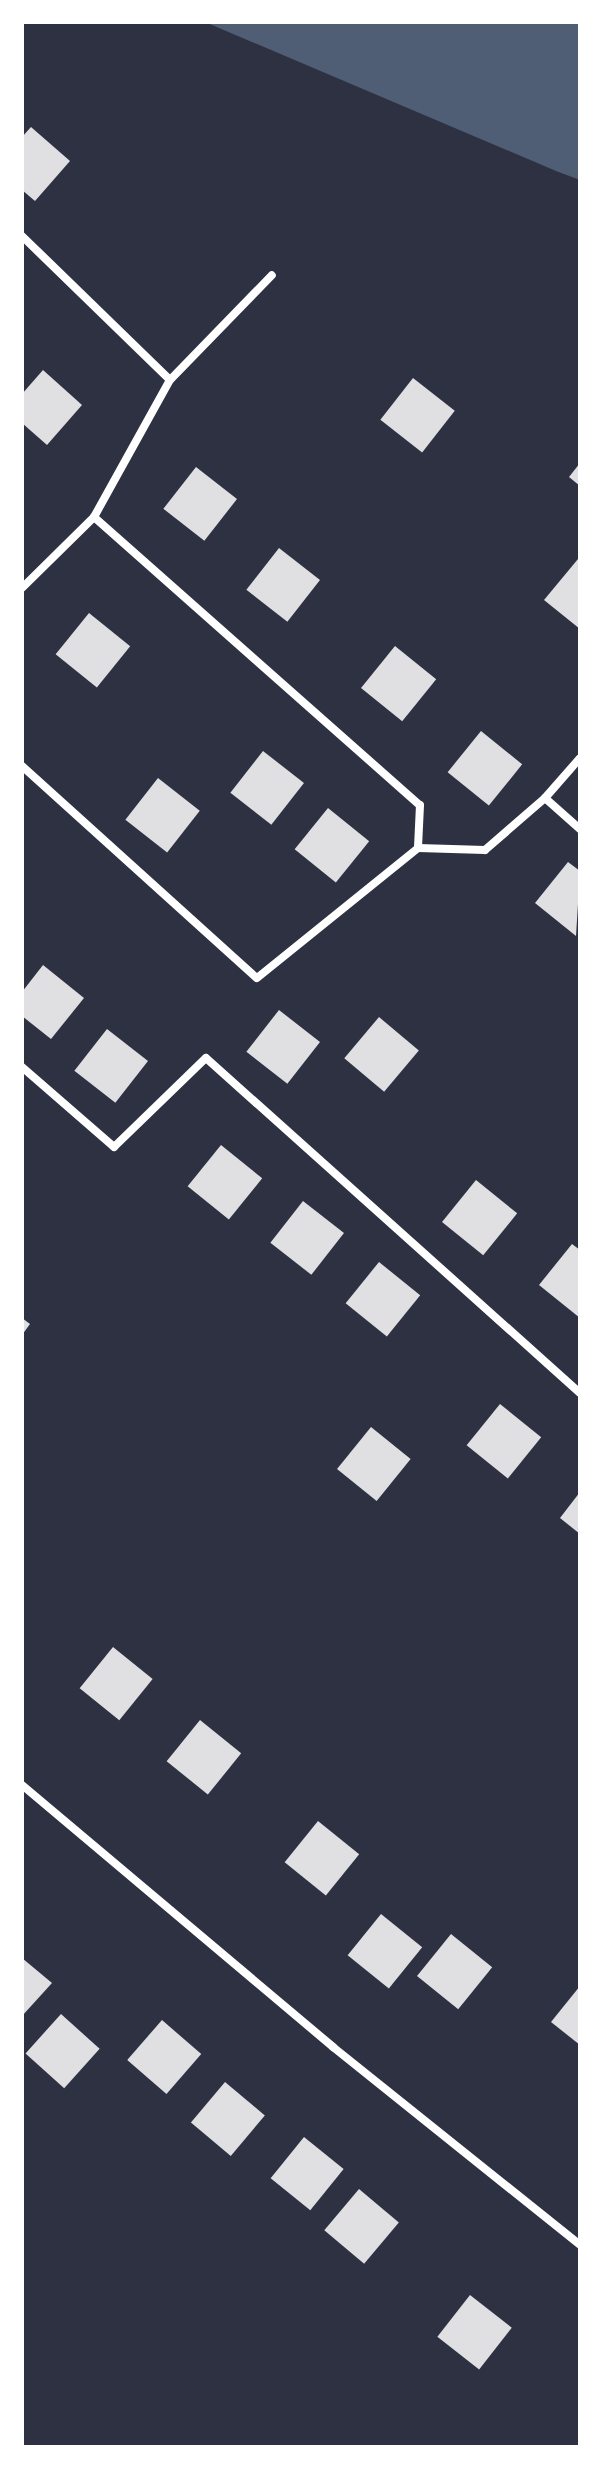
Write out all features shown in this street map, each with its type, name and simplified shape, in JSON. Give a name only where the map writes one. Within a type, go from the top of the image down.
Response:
[{"type":"street","points":[[22,236],[170,380]]},
{"type":"street","points":[[22,588],[94,517],[170,380],[272,275]]},
{"type":"street","points":[[94,517],[420,805],[418,848]]},
{"type":"street","points":[[22,766],[257,978],[418,848],[485,850],[545,798],[580,758]]},
{"type":"street","points":[[545,798],[580,829]]},
{"type":"street","points":[[22,1067],[114,1147],[206,1058],[580,1393]]},
{"type":"street","points":[[22,1785],[333,2047],[580,2245]]},
{"type":"water","points":[[205,22],[580,22],[580,180],[556,171]]},
{"type":"building","points":[[31,127],[70,161],[35,201],[22,190],[22,137]]},
{"type":"building","points":[[43,370],[82,405],[47,445],[22,423],[22,394]]},
{"type":"building","points":[[413,378],[455,411],[422,452],[380,420]]},
{"type":"building","points":[[580,463],[580,486],[569,477]]},
{"type":"building","points":[[196,467],[237,499],[204,541],[163,509]]},
{"type":"building","points":[[279,548],[320,580],[287,622],[246,590]]},
{"type":"building","points":[[580,560],[580,629],[544,600]]},
{"type":"building","points":[[89,613],[130,646],[97,688],[56,654]]},
{"type":"building","points":[[395,646],[436,679],[402,721],[361,688]]},
{"type":"building","points":[[481,731],[522,764],[489,806],[448,772]]},
{"type":"building","points":[[263,751],[304,783],[271,825],[230,793]]},
{"type":"building","points":[[158,778],[200,811],[167,852],[125,820]]},
{"type":"building","points":[[328,808],[369,841],[336,883],[295,849]]},
{"type":"building","points":[[568,862],[580,871],[576,936],[535,903]]},
{"type":"building","points":[[43,965],[84,998],[51,1039],[22,1016],[22,992]]},
{"type":"building","points":[[279,1010],[320,1042],[287,1084],[246,1052]]},
{"type":"building","points":[[379,1017],[419,1050],[384,1092],[344,1058]]},
{"type":"building","points":[[107,1029],[148,1061],[115,1103],[74,1071]]},
{"type":"building","points":[[221,1145],[262,1178],[229,1220],[188,1186]]},
{"type":"building","points":[[476,1180],[517,1213],[483,1255],[442,1222]]},
{"type":"building","points":[[303,1201],[344,1233],[311,1275],[270,1243]]},
{"type":"building","points":[[572,1244],[580,1250],[580,1318],[539,1285]]},
{"type":"building","points":[[379,1262],[420,1295],[387,1337],[346,1303]]},
{"type":"building","points":[[22,1318],[30,1324],[22,1335]]},
{"type":"building","points":[[500,1404],[541,1437],[508,1479],[467,1445]]},
{"type":"building","points":[[371,1427],[411,1459],[377,1501],[337,1469]]},
{"type":"building","points":[[580,1492],[580,1534],[560,1518]]},
{"type":"building","points":[[113,1647],[153,1679],[119,1720],[80,1688]]},
{"type":"building","points":[[200,1720],[241,1753],[208,1795],[167,1761]]},
{"type":"building","points":[[318,1821],[359,1854],[326,1896],[285,1862]]},
{"type":"building","points":[[381,1914],[422,1947],[389,1989],[348,1955]]},
{"type":"building","points":[[451,1934],[492,1967],[458,2009],[417,1976]]},
{"type":"building","points":[[22,1958],[52,1983],[22,2016]]},
{"type":"building","points":[[580,1986],[580,2045],[551,2022]]},
{"type":"building","points":[[61,2014],[100,2049],[64,2088],[26,2053]]},
{"type":"building","points":[[162,2020],[201,2054],[166,2094],[127,2060]]},
{"type":"building","points":[[225,2082],[265,2115],[231,2156],[191,2123]]},
{"type":"building","points":[[304,2137],[344,2169],[310,2210],[271,2178]]},
{"type":"building","points":[[359,2189],[399,2222],[364,2264],[324,2230]]},
{"type":"building","points":[[470,2295],[512,2328],[479,2369],[437,2337]]}]
